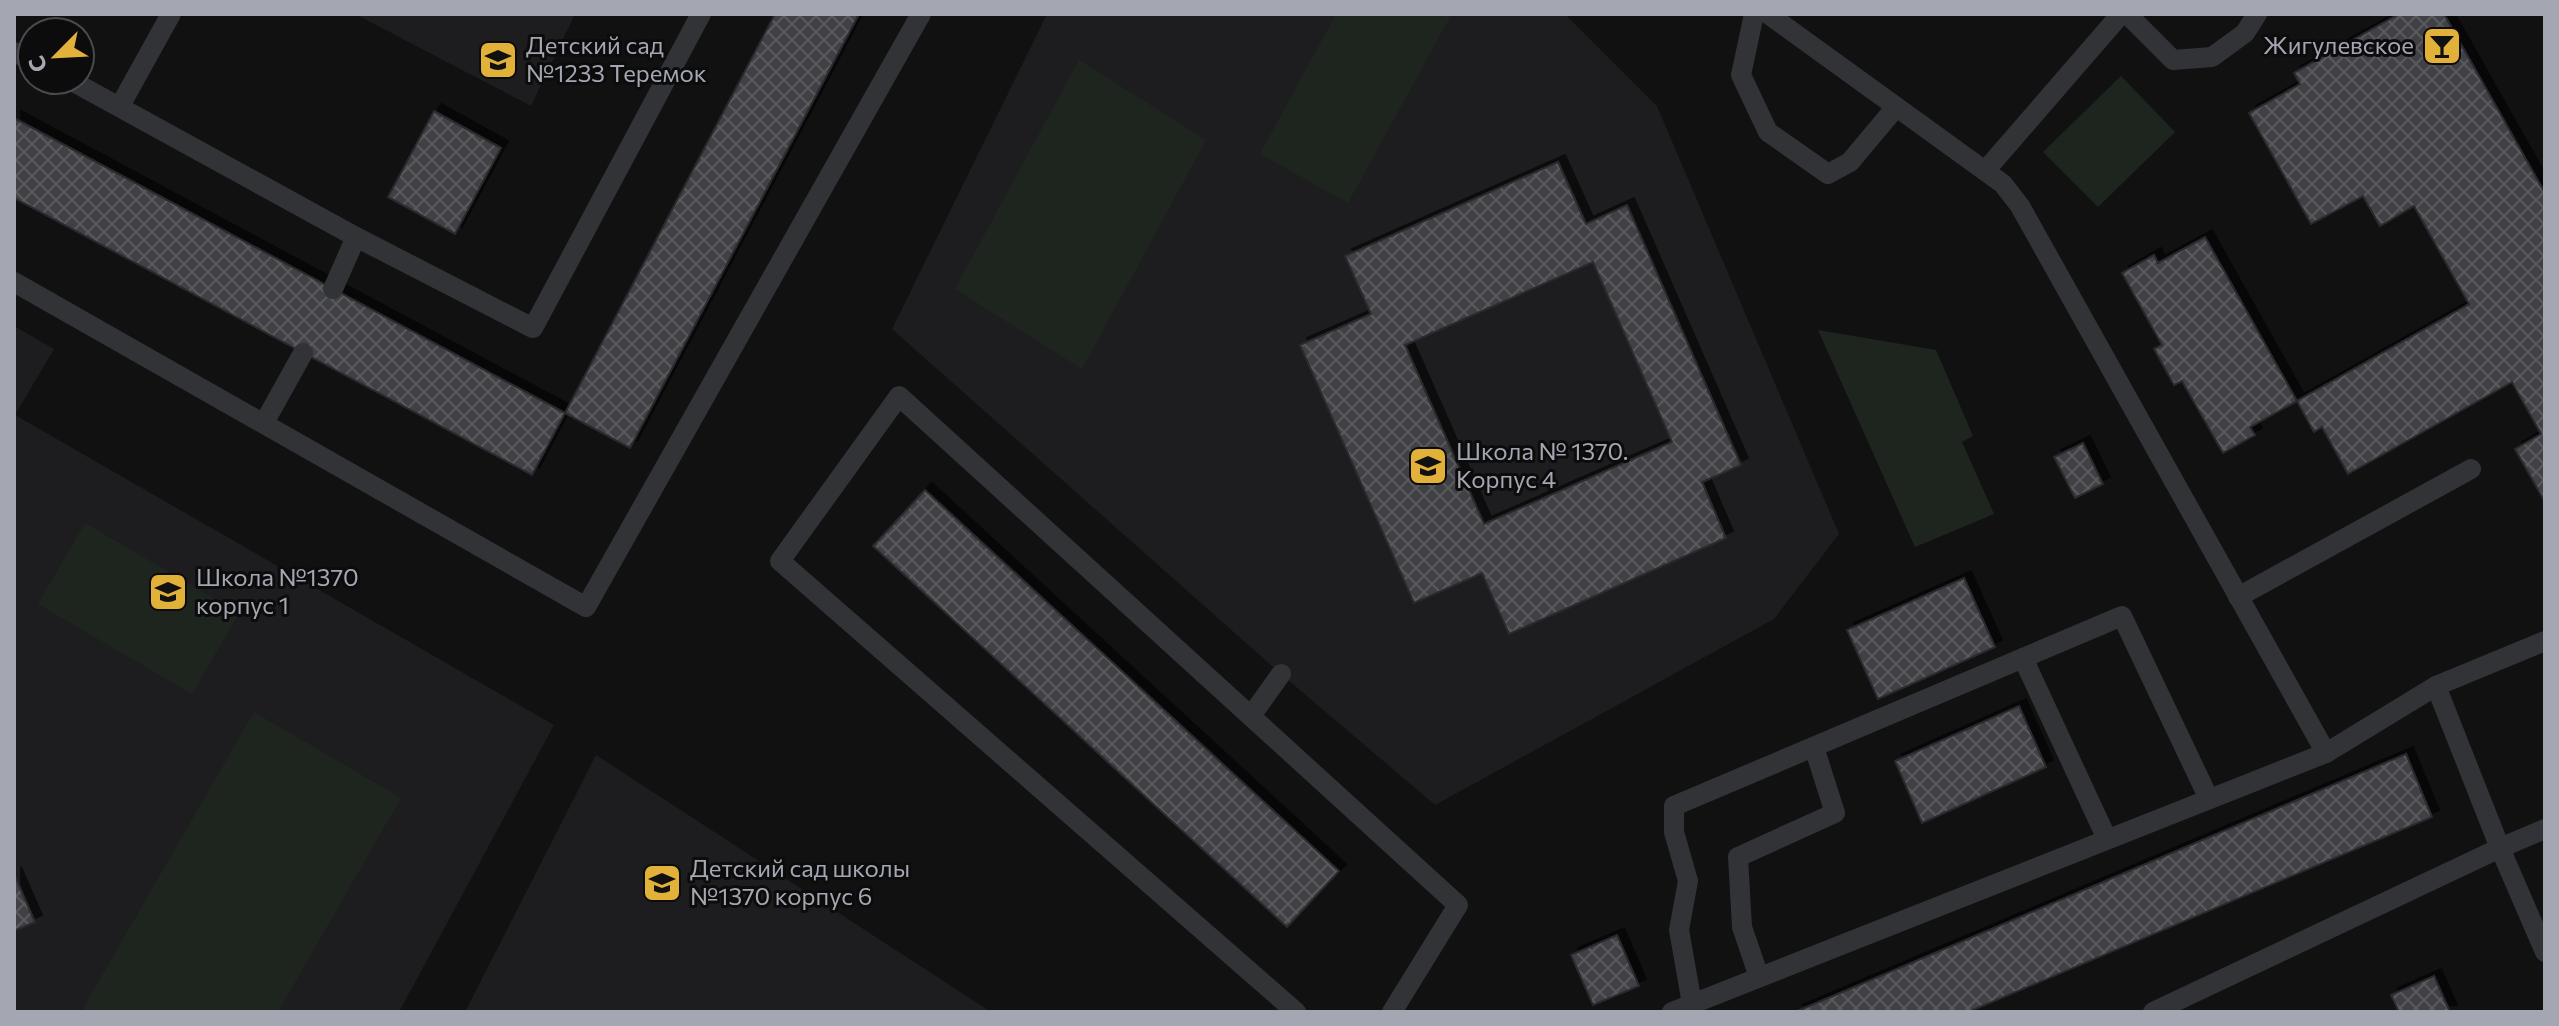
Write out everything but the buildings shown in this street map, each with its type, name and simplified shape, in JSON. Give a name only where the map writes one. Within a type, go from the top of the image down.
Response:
[{"type":"lane","points":[[120,106],[171,14]]},
{"type":"lane","points":[[96,94],[356,237],[533,328],[701,14]]},
{"type":"lane","points":[[14,282],[586,607],[921,14]]},
{"type":"lane","points":[[1754,14],[1741,75],[1768,132],[1828,174],[1850,162],[1896,107]]},
{"type":"lane","points":[[1768,14],[2003,184],[2020,206],[2326,753]]},
{"type":"lane","points":[[1985,171],[2124,14],[2173,60],[2212,57],[2245,33],[2257,14]]},
{"type":"lane","points":[[333,289],[356,237]]},
{"type":"lane","points":[[264,423],[303,353]]},
{"type":"lane","points":[[1296,1012],[780,561],[899,396],[1458,905],[1392,1012]]},
{"type":"lane","points":[[2238,597],[2471,469]]},
{"type":"lane","points":[[1692,1004],[1679,930],[1688,881],[1674,832],[1674,806],[2122,616],[2209,799]]},
{"type":"lane","points":[[1672,1012],[2326,753],[2436,686],[2545,641]]},
{"type":"lane","points":[[2023,658],[2107,839]]},
{"type":"lane","points":[[1251,716],[1281,674]]},
{"type":"lane","points":[[2436,686],[2545,952]]},
{"type":"lane","points":[[1759,977],[1742,927],[1738,857],[1835,813],[1814,747]]},
{"type":"lane","points":[[2153,1012],[2545,829]]},
{"type":"shaded area","name":"Детский сад №1233 Теремок","points":[[355,14],[575,14],[531,106]]},
{"type":"shaded area","name":"Школа № 1370. Корпус 4","points":[[1047,14],[1565,14],[1657,106],[1839,534],[1774,619],[1435,805],[1281,674],[892,329]]},
{"type":"shaded area","points":[[1336,14],[1445,14],[1450,17],[1348,203],[1260,154]]},
{"type":"shaded area","points":[[1079,60],[1206,140],[1082,369],[955,289]]},
{"type":"shaded area","points":[[2121,76],[2175,132],[2098,207],[2043,152]]},
{"type":"shaded area","name":"Школа №1370 корпус 1","points":[[14,326],[54,349],[15,415],[554,725],[399,1012],[14,1012]]},
{"type":"shaded area","points":[[1818,330],[1936,350],[1973,436],[1962,442],[1994,514],[1915,547]]},
{"type":"shaded area","points":[[85,523],[239,613],[192,694],[38,604]]},
{"type":"shaded area","points":[[254,712],[401,798],[278,1012],[81,1012]]},
{"type":"shaded area","name":"Детский сад школы №1370 корпус 6","points":[[596,755],[991,1012],[465,1012]]},
{"type":"place","name":"Жигулевское","points":[[2442,46]]},
{"type":"place","name":"Детский сад №1233 Теремок","points":[[498,60]]},
{"type":"place","name":"Школа № 1370. Корпус 4","points":[[1428,466]]},
{"type":"place","name":"Школа №1370 корпус 1","points":[[168,592]]},
{"type":"place","name":"Детский сад школы №1370 корпус 6","points":[[662,883]]}]
